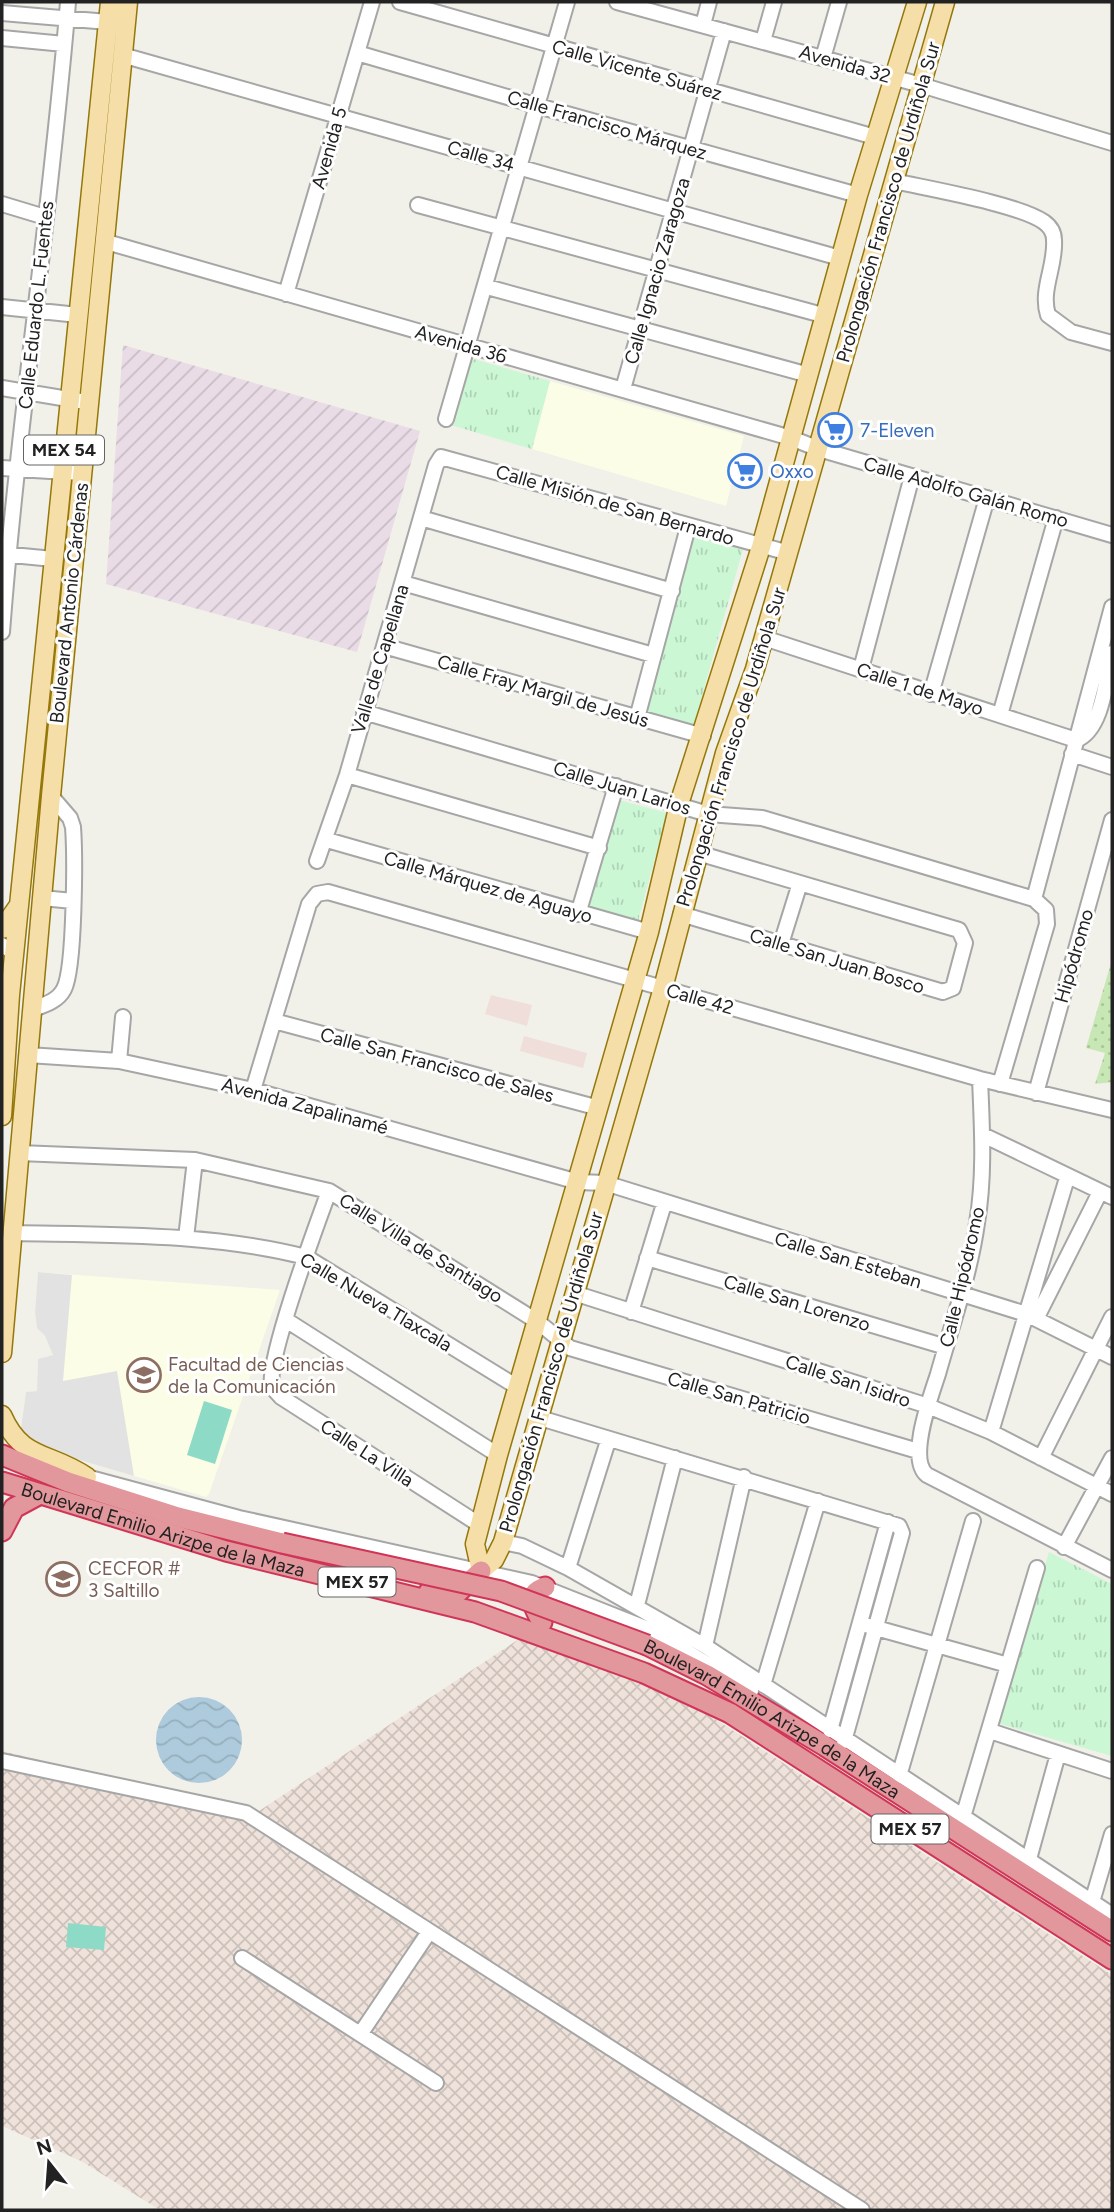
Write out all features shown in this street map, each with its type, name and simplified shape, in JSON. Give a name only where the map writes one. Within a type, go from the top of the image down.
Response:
[{"type":"highway","name":"Boulevard Emilio Arizpe de la Maza","points":[[9,1458],[68,1482],[178,1517],[282,1543],[501,1591],[647,1644],[827,1738],[1112,1931]]},
{"type":"highway","name":"Boulevard Emilio Arizpe de la Maza","points":[[2,1482],[226,1551],[475,1612],[620,1664],[730,1713],[1112,1959]]},
{"type":"highway","points":[[2,1531],[14,1508],[40,1494]]},
{"type":"highway","points":[[190,1538],[206,1536],[432,1593],[457,1592],[481,1571]]},
{"type":"highway","points":[[481,1571],[487,1602],[496,1609],[542,1622],[632,1657],[672,1678],[705,1701]]},
{"type":"highway","points":[[542,1622],[533,1606],[532,1597],[536,1591],[545,1587]]},
{"type":"main road","name":"Boulevard Antonio Cárdenas","points":[[6,952],[22,899],[53,559],[110,2]]},
{"type":"main road","name":"Boulevard Antonio Cárdenas","points":[[33,1003],[103,241],[128,2]]},
{"type":"main road","name":"Prolongación Francisco de Urdiñola Sur","points":[[917,2],[858,195],[761,547],[703,736],[679,804],[636,979],[498,1455],[474,1550],[481,1571],[494,1560],[503,1542],[540,1418],[605,1183],[663,988],[708,814],[789,553],[945,2]]},
{"type":"main road","points":[[29,1049],[24,1030],[24,970],[6,952],[28,938],[35,893],[43,892]]},
{"type":"main road","points":[[2,929],[22,899]]},
{"type":"main road","name":"MEX 54","points":[[2,1116],[6,952]]},
{"type":"main road","name":"MEX 54","points":[[2,1353],[11,1268],[8,1239],[17,1196],[33,1003]]},
{"type":"main road","points":[[2,1218],[17,1196]]},
{"type":"main road","points":[[2,1415],[15,1441],[24,1448],[60,1461],[87,1478]]},
{"type":"street","name":"Calle Eduardo L. Fuentes","points":[[2,632],[8,468],[28,391],[68,2]]},
{"type":"street","name":"Avenida 5","points":[[286,294],[372,2]]},
{"type":"street","name":"Calle Vicente Suárez","points":[[400,2],[876,137]]},
{"type":"street","points":[[446,419],[487,287],[567,2]]},
{"type":"street","name":"Avenida 32","points":[[617,2],[639,5],[921,85],[1112,143]]},
{"type":"street","points":[[703,24],[709,2]]},
{"type":"street","points":[[763,41],[774,2]]},
{"type":"street","points":[[823,58],[839,2]]},
{"type":"street","points":[[2,13],[108,22]]},
{"type":"street","name":"Calle Ignacio Zaragoza","points":[[623,389],[724,31]]},
{"type":"street","points":[[2,38],[64,44]]},
{"type":"street","name":"Calle Francisco Márquez","points":[[357,53],[858,195]]},
{"type":"street","name":"Calle 34","points":[[122,55],[840,258]]},
{"type":"street","points":[[894,181],[1009,209],[1043,221],[1053,232],[1055,242],[1046,293],[1048,315],[1070,332],[1112,343]]},
{"type":"street","points":[[2,204],[45,217]]},
{"type":"street","points":[[418,205],[503,226],[657,272],[825,316]]},
{"type":"street","name":"Avenida 36","points":[[103,241],[623,389],[791,438],[819,449]]},
{"type":"street","points":[[487,287],[809,375]]},
{"type":"street","points":[[2,307],[78,315]]},
{"type":"street","points":[[2,388],[89,403]]},
{"type":"street","name":"Calle Adolfo Galán Romo","points":[[819,449],[1112,535]]},
{"type":"street","name":"Calle Misión de San Bernardo","points":[[441,457],[789,553]]},
{"type":"street","name":"Valle de Capellana","points":[[317,861],[327,840],[436,465],[441,457]]},
{"type":"street","points":[[8,468],[82,473]]},
{"type":"street","points":[[860,669],[912,476]]},
{"type":"street","points":[[931,694],[987,498]]},
{"type":"street","points":[[421,518],[671,591]]},
{"type":"street","points":[[1000,715],[1056,518]]},
{"type":"street","points":[[637,718],[688,527]]},
{"type":"street","points":[[5,554],[53,559]]},
{"type":"street","points":[[403,583],[653,655]]},
{"type":"street","points":[[1000,1084],[1046,924],[1046,910],[1038,901],[1074,747],[1110,627],[1112,607]]},
{"type":"street","name":"Calle 1 de Mayo","points":[[764,638],[1000,715],[1074,747],[1112,767]]},
{"type":"street","name":"Calle Fray Margil de Jesús","points":[[384,646],[703,736]]},
{"type":"street","points":[[1074,747],[1094,723],[1112,653]]},
{"type":"street","name":"Calle Juan Larios","points":[[364,712],[708,814],[762,818],[1038,901]]},
{"type":"street","points":[[346,775],[599,848]]},
{"type":"street","points":[[578,914],[617,786]]},
{"type":"street","points":[[33,1003],[51,1002],[64,989],[67,979],[73,901],[73,827],[70,818],[51,796]]},
{"type":"street","name":"Hipódromo","points":[[1036,1093],[1112,820]]},
{"type":"street","name":"Calle Márquez de Aguayo","points":[[327,840],[578,914],[649,932]]},
{"type":"street","name":"Calle San Juan Bosco","points":[[681,914],[939,992],[953,988],[965,943],[963,932],[698,853]]},
{"type":"street","points":[[782,944],[800,883]]},
{"type":"street","points":[[43,892],[73,901]]},
{"type":"street","name":"Calle 42","points":[[274,1021],[309,904],[317,894],[337,893],[980,1079],[1036,1093],[1108,1106]]},
{"type":"street","points":[[119,1061],[123,1017]]},
{"type":"street","points":[[253,1090],[274,1021]]},
{"type":"street","name":"Calle San Francisco de Sales","points":[[274,1021],[599,1108]]},
{"type":"street","name":"Avenida Zapalinamé","points":[[29,1049],[119,1061],[253,1090],[578,1182]]},
{"type":"street","name":"Calle Hipódromo","points":[[980,1079],[983,1135],[977,1226],[918,1451],[922,1471],[1064,1547]]},
{"type":"street","points":[[983,1135],[1106,1194],[1031,1317]]},
{"type":"street","name":"Calle Villa de Santiago","points":[[19,1153],[195,1160],[329,1191],[538,1322],[561,1343]]},
{"type":"street","points":[[186,1238],[195,1160]]},
{"type":"street","points":[[991,1432],[1031,1317],[1068,1178]]},
{"type":"street","name":"Calle San Esteban","points":[[578,1182],[605,1183],[664,1204],[1031,1317],[1112,1357]]},
{"type":"street","points":[[329,1191],[286,1320],[498,1455]]},
{"type":"street","points":[[631,1312],[664,1204]]},
{"type":"street","name":"Calle Nueva Tlaxcala","points":[[8,1239],[186,1238],[269,1247],[306,1257],[519,1388]]},
{"type":"street","name":"Calle San Lorenzo","points":[[647,1258],[946,1347]]},
{"type":"street","name":"Calle San Isidro","points":[[574,1293],[928,1406],[991,1432],[1112,1494]]},
{"type":"street","points":[[1041,1458],[1112,1317]]},
{"type":"street","name":"Calle La Villa","points":[[286,1320],[272,1371],[271,1387],[281,1397],[480,1525]]},
{"type":"street","name":"Calle San Patricio","points":[[561,1343],[581,1352],[918,1451]]},
{"type":"street","points":[[540,1418],[608,1441],[744,1477],[899,1525],[902,1533],[844,1741]]},
{"type":"street","points":[[568,1568],[608,1441]]},
{"type":"street","points":[[9,1458],[31,1461],[239,1518],[545,1587],[672,1641],[827,1738],[844,1741],[1112,1915]]},
{"type":"street","points":[[637,1605],[675,1458]]},
{"type":"street","points":[[1112,1458],[1064,1547],[1112,1570]]},
{"type":"street","points":[[705,1646],[744,1477]]},
{"type":"street","points":[[763,1685],[818,1501]]},
{"type":"street","points":[[899,1776],[973,1521]]},
{"type":"street","points":[[827,1738],[888,1522]]},
{"type":"street","points":[[503,1542],[522,1546],[568,1568],[705,1646],[763,1685],[827,1738]]},
{"type":"street","points":[[963,1817],[1037,1568]]},
{"type":"street","points":[[861,1623],[1007,1665]]},
{"type":"street","points":[[990,1731],[1112,1771]]},
{"type":"street","points":[[1029,1859],[1058,1754]]},
{"type":"street","points":[[2,1761],[246,1813],[862,2210]]},
{"type":"street","points":[[1092,1902],[1112,1834]]},
{"type":"street","points":[[361,2033],[429,1932]]},
{"type":"street","points":[[242,1958],[436,2083]]},
{"type":"shaded area","points":[[123,345],[420,431],[357,652],[106,584]]},
{"type":"shaded area","points":[[550,381],[744,436],[726,506],[532,449]]},
{"type":"shaded area","points":[[491,995],[532,1005],[527,1026],[485,1014]]},
{"type":"shaded area","points":[[524,1036],[587,1053],[583,1068],[520,1051]]},
{"type":"shaded area","name":"Facultad de Ciencias de la Comunicación","points":[[38,1272],[280,1290],[206,1497],[19,1442],[26,1392],[37,1391],[38,1359],[53,1355],[45,1336],[37,1328],[35,1312]]},
{"type":"shaded area","points":[[38,1272],[72,1275],[63,1381],[117,1371],[134,1476],[19,1442],[26,1392],[37,1391],[38,1359],[53,1355],[45,1336],[37,1328],[35,1312]]},
{"type":"shaded area","points":[[522,1637],[684,1699],[1112,1975],[1112,2210],[160,2210],[81,2161],[2,2126],[2,1751],[256,1813]]},
{"type":"green space","points":[[470,358],[550,381],[532,449],[451,425]]},
{"type":"green space","points":[[691,537],[743,549],[693,728],[641,713]]},
{"type":"green space","points":[[615,799],[667,813],[638,921],[584,905]]},
{"type":"green space","points":[[1112,960],[1112,1082],[1095,1084],[1105,1053],[1086,1048]]},
{"type":"green space","points":[[204,1401],[232,1410],[215,1464],[187,1455]]},
{"type":"green space","points":[[1049,1552],[1112,1584],[1112,1756],[997,1723]]},
{"type":"green space","points":[[68,1923],[106,1927],[104,1950],[66,1947]]},
{"type":"water","points":[[199,1697],[223,1704],[235,1716],[242,1740],[235,1764],[223,1776],[199,1783],[175,1776],[163,1764],[156,1740],[163,1716],[175,1704]]},
{"type":"place","name":"7-Eleven","points":[[835,430]]},
{"type":"place","name":"Oxxo","points":[[745,471]]},
{"type":"place","name":"Facultad de Ciencias de la Comunicación","points":[[144,1375]]},
{"type":"place","name":"CECFOR # 3 Saltillo","points":[[63,1579]]}]
